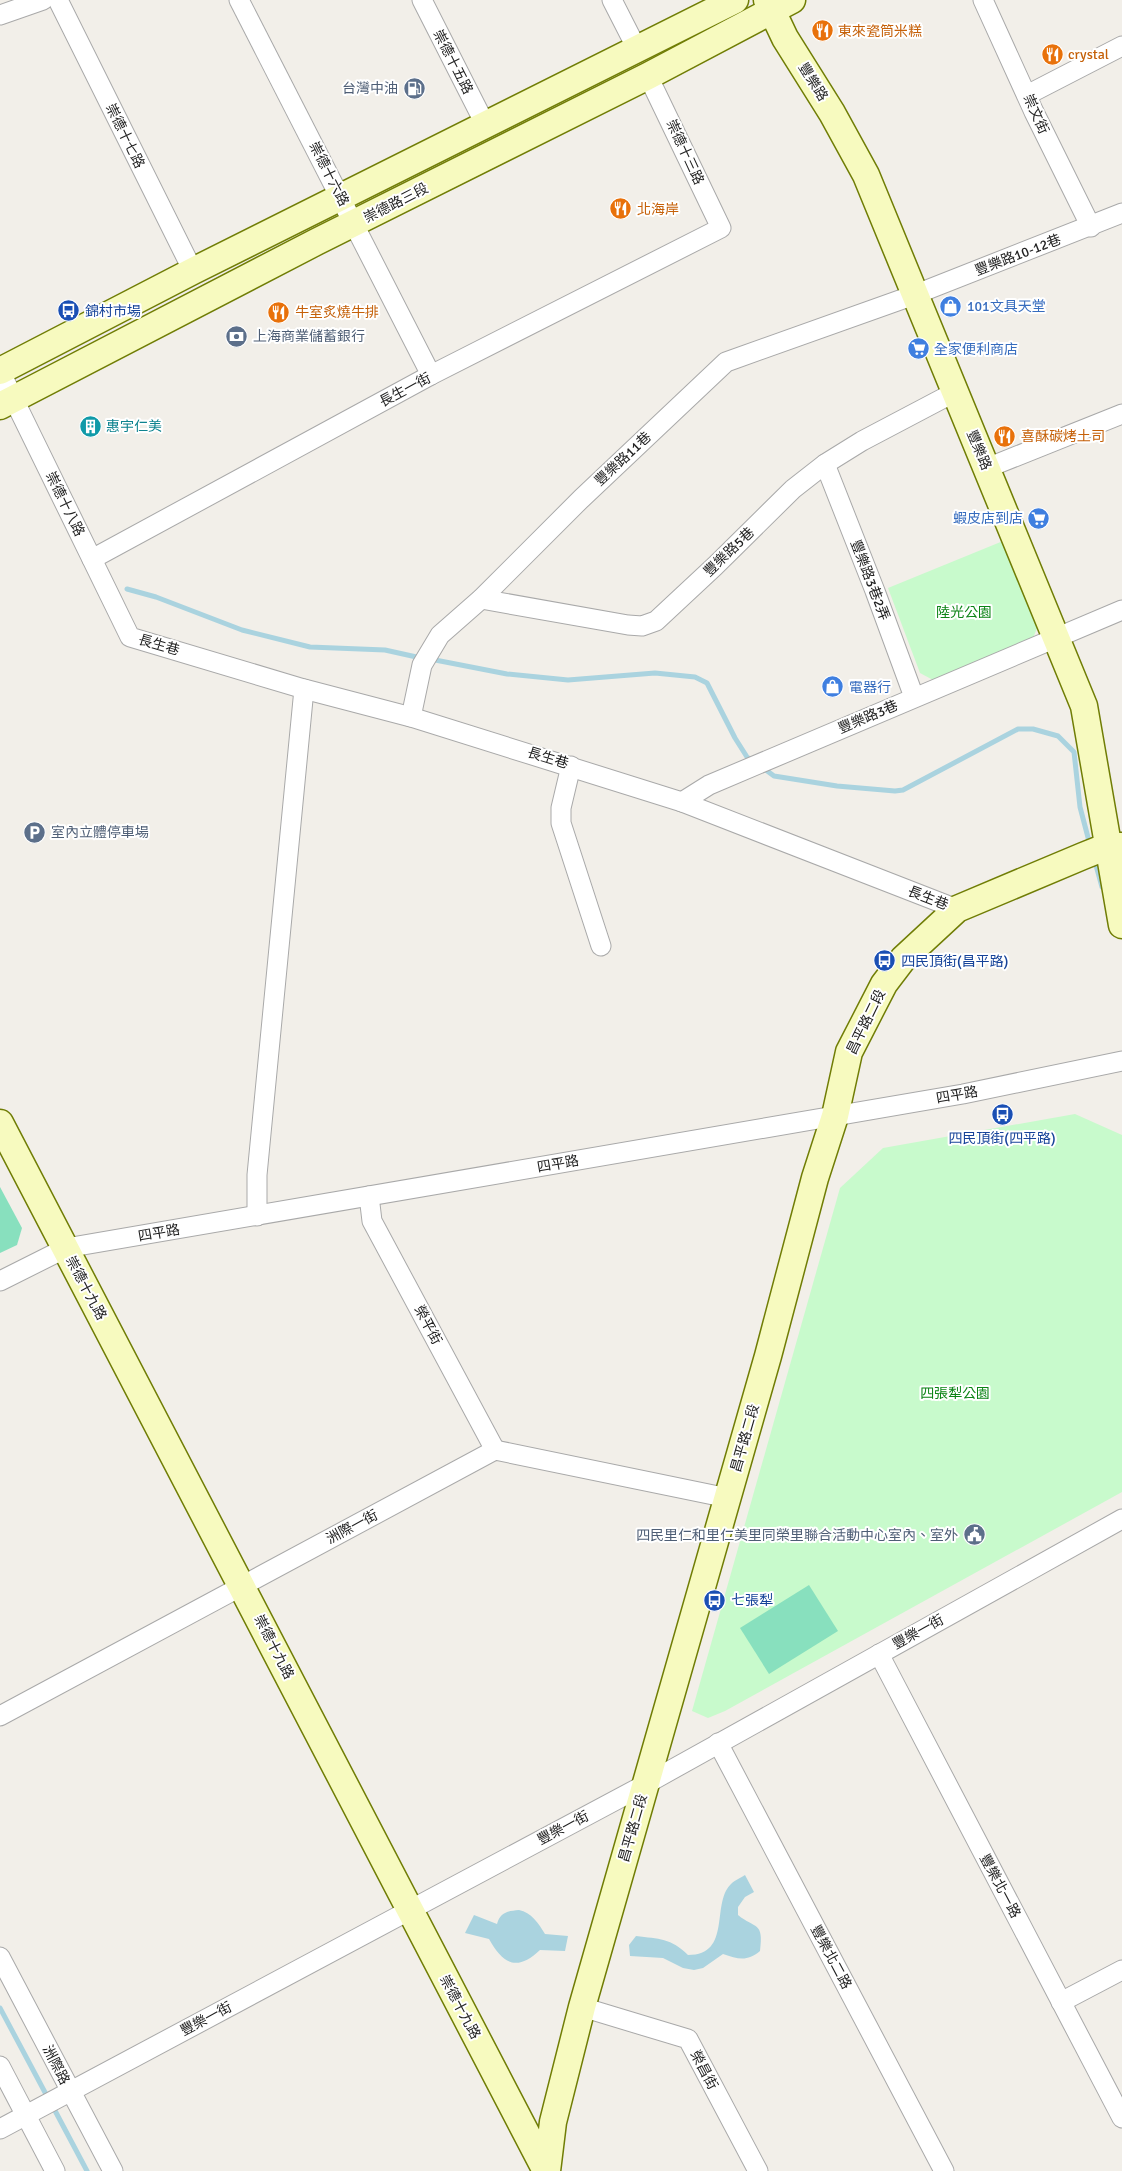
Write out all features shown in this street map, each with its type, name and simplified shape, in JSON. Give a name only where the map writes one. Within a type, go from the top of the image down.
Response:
[{"type":"street","points":[[0,15],[43,0]]},
{"type":"street","name":"崇德十七路","points":[[58,0],[193,271]]},
{"type":"street","name":"崇德十六路","points":[[239,0],[431,375]]},
{"type":"street","name":"崇德十五路","points":[[422,0],[485,124]]},
{"type":"street","points":[[612,0],[637,49]]},
{"type":"street","points":[[0,371],[193,271],[735,0]]},
{"type":"street","name":"崇文街","points":[[983,0],[1034,112],[1091,226]]},
{"type":"street","name":"崇德路三段","points":[[7,403],[354,224],[648,76],[777,4]]},
{"type":"street","name":"豐樂路","points":[[777,4],[785,38],[832,113],[866,175],[914,296],[987,468],[1084,706],[1115,846],[1122,925]]},
{"type":"street","points":[[1027,95],[1122,46]]},
{"type":"street","name":"崇德十三路","points":[[648,76],[721,228]]},
{"type":"street","name":"豐樂路10-12巷","points":[[914,296],[1122,214]]},
{"type":"street","name":"長生一街","points":[[92,559],[431,375],[721,228]]},
{"type":"street","name":"豐樂路11巷","points":[[411,717],[422,665],[440,636],[481,599],[581,499],[726,362],[914,296]]},
{"type":"street","name":"崇德十八路","points":[[0,371],[7,403],[92,559],[130,637]]},
{"type":"street","name":"豐樂路5巷","points":[[481,599],[628,625],[642,626],[656,621],[794,488],[825,464],[862,441],[955,392]]},
{"type":"street","points":[[987,468],[1122,414]]},
{"type":"street","name":"豐樂路3巷2弄","points":[[825,464],[914,697]]},
{"type":"street","name":"豐樂路3巷","points":[[682,802],[709,785],[1122,610]]},
{"type":"street","name":"長生巷","points":[[130,637],[304,689],[411,717],[682,802],[957,909]]},
{"type":"street","points":[[257,1216],[257,1175],[304,689]]},
{"type":"street","points":[[571,766],[561,808],[561,823],[601,946]]},
{"type":"street","name":"昌平路二段","points":[[547,2171],[553,2122],[582,2007],[768,1356],[815,1178],[835,1116],[849,1052],[881,989],[903,959],[957,909],[1115,846]]},
{"type":"street","name":"四平路","points":[[0,1281],[66,1248],[963,1094],[1122,1061]]},
{"type":"street","name":"崇德十九路","points":[[0,1123],[547,2171]]},
{"type":"street","name":"榮平街","points":[[369,1196],[372,1221],[495,1450]]},
{"type":"street","points":[[495,1450],[728,1498]]},
{"type":"street","name":"洲際一街","points":[[0,1716],[495,1450]]},
{"type":"street","name":"豐樂一街","points":[[0,2129],[646,1784],[718,1742],[1122,1519]]},
{"type":"street","name":"豐樂北一路","points":[[879,1654],[1122,2118]]},
{"type":"street","name":"豐樂北二路","points":[[718,1742],[944,2171]]},
{"type":"street","name":"洲際路","points":[[0,1957],[57,2099],[113,2171]]},
{"type":"street","points":[[1061,2002],[1122,1970]]},
{"type":"street","name":"榮昌街","points":[[582,2007],[688,2040],[758,2171]]},
{"type":"street","points":[[0,2066],[55,2171]]},
{"type":"green space","name":"陸光公園","points":[[1003,541],[1038,626],[1033,638],[933,680],[920,673],[888,588]]},
{"type":"green space","name":"四張犁公園","points":[[1075,1114],[1122,1135],[1122,1492],[725,1711],[708,1718],[692,1711],[840,1188],[883,1148]]},
{"type":"green space","points":[[0,1187],[22,1228],[17,1245],[0,1253]]},
{"type":"green space","points":[[809,1585],[838,1631],[769,1674],[740,1628]]},
{"type":"water","points":[[745,1875],[754,1892],[745,1897],[738,1907],[738,1915],[759,1930],[761,1935],[760,1951],[751,1957],[742,1959],[723,1954],[703,1968],[694,1970],[683,1968],[663,1958],[630,1956],[629,1945],[636,1936],[670,1942],[688,1955],[702,1953],[711,1946],[716,1937],[722,1902],[726,1892],[733,1882]]},
{"type":"water","points":[[519,1910],[531,1916],[545,1934],[568,1936],[565,1951],[540,1950],[524,1961],[511,1962],[494,1948],[489,1939],[465,1933],[474,1915],[497,1924],[500,1917],[505,1913]]},
{"type":"waterway","points":[[127,589],[156,597],[242,630],[310,647],[385,650],[421,658]]},
{"type":"waterway","points":[[430,659],[507,674],[568,680],[655,673],[695,677],[707,683],[735,738],[747,757],[753,761]]},
{"type":"waterway","points":[[762,767],[774,776],[837,786],[903,790],[1018,729],[1033,729],[1058,736],[1074,752],[1080,807],[1090,845]]},
{"type":"waterway","points":[[1094,858],[1102,887],[1107,891]]},
{"type":"waterway","points":[[0,2008],[48,2098]]},
{"type":"waterway","points":[[52,2105],[87,2171]]},
{"type":"place","name":"東來瓷筒米糕","points":[[822,31]]},
{"type":"place","name":"crystal","points":[[1052,54]]},
{"type":"place","name":"台灣中油","points":[[414,88]]},
{"type":"place","name":"北海岸","points":[[621,209]]},
{"type":"place","name":"101文具天堂","points":[[951,306]]},
{"type":"place","name":"錦村市場","points":[[69,311]]},
{"type":"place","name":"牛室炙燒牛排","points":[[279,312]]},
{"type":"place","name":"上海商業儲蓄銀行","points":[[237,336]]},
{"type":"place","name":"全家便利商店","points":[[918,349]]},
{"type":"place","name":"惠宇仁美","points":[[90,426]]},
{"type":"place","name":"喜酥碳烤土司","points":[[1005,436]]},
{"type":"place","name":"蝦皮店到店","points":[[1039,518]]},
{"type":"place","name":"電器行","points":[[833,687]]},
{"type":"place","name":"室內立體停車場","points":[[35,832]]},
{"type":"place","name":"四民頂街(昌平路)","points":[[885,961]]},
{"type":"place","name":"四民頂街(四平路)","points":[[1002,1115]]},
{"type":"place","name":"四民里仁和里仁美里同榮里聯合活動中心室內、室外","points":[[974,1535]]},
{"type":"place","name":"七張犁","points":[[715,1600]]}]
